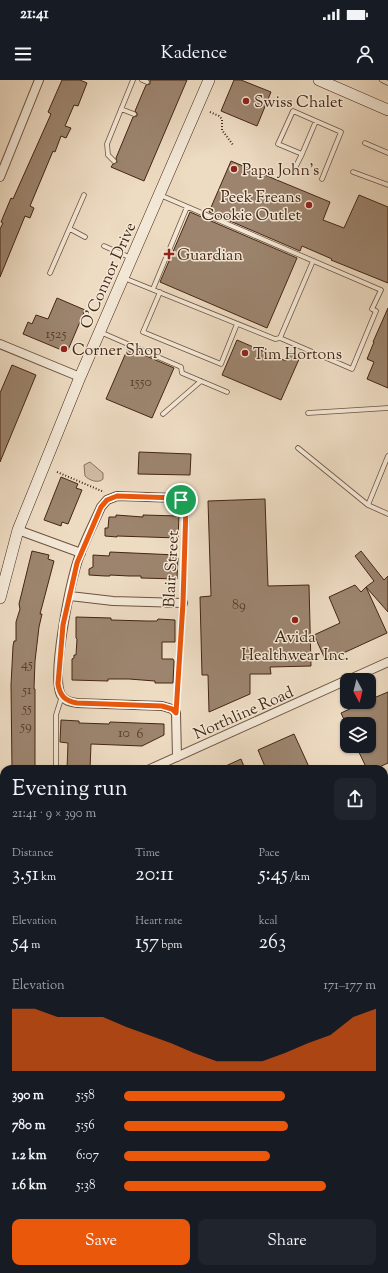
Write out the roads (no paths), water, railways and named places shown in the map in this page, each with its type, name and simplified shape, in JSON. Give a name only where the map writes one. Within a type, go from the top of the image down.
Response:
[{"type":"main road","name":"O'Connor Drive","points":[[0,598],[18,530],[80,377],[210,80]]},
{"type":"main road","points":[[319,80],[388,110]]},
{"type":"street","points":[[0,177],[2,166],[39,80]]},
{"type":"street","points":[[0,344],[80,377]]},
{"type":"street","name":"Blair Street","points":[[62,696],[58,684],[63,625],[77,563],[101,507],[111,497],[117,496],[177,498],[184,502]]},
{"type":"street","points":[[18,530],[81,552]]},
{"type":"street","points":[[70,596],[113,601],[183,603]]},
{"type":"street","name":"Northline Road","points":[[363,673],[388,662]]},
{"type":"street","name":"Northline Road","points":[[159,765],[340,683]]},
{"type":"street","points":[[62,696],[66,700],[77,703],[162,706],[172,709],[176,713]]},
{"type":"street","name":"Blair Street","points":[[176,713],[177,757]]},
{"type":"lane","points":[[114,161],[108,155],[107,144],[133,80]]},
{"type":"lane","points":[[142,80],[147,82]]},
{"type":"lane","points":[[382,80],[388,83]]},
{"type":"lane","points":[[121,109],[134,114]]},
{"type":"lane","points":[[302,154],[278,144],[293,111],[341,132],[322,179]]},
{"type":"lane","points":[[295,168],[316,121]]},
{"type":"lane","points":[[365,143],[388,153]]},
{"type":"lane","points":[[353,172],[388,185]]},
{"type":"lane","points":[[50,273],[84,195]]},
{"type":"lane","points":[[123,278],[275,339],[280,338],[352,369],[376,311],[372,309],[381,290],[159,195]]},
{"type":"lane","points":[[153,289],[187,207]]},
{"type":"lane","points":[[70,229],[85,237]]},
{"type":"lane","points":[[104,246],[132,259]]},
{"type":"lane","points":[[280,338],[313,261]]},
{"type":"lane","points":[[160,292],[143,332],[221,364],[237,324]]},
{"type":"lane","points":[[100,332],[182,367],[182,373],[227,392]]},
{"type":"lane","points":[[163,414],[201,381]]},
{"type":"lane","points":[[308,412],[388,408]]},
{"type":"lane","points":[[298,448],[368,505],[388,514]]},
{"type":"lane","points":[[368,505],[388,456]]},
{"type":"lane","name":"Blair Street","points":[[176,713],[187,515],[184,502]]},
{"type":"lane","name":"Blair Street","points":[[56,765],[56,715],[62,696]]},
{"type":"place","name":"Swiss Chalet","points":[[246,101]]},
{"type":"place","name":"Papa John's","points":[[234,169]]},
{"type":"place","name":"Peek Freans Cookie Outlet","points":[[309,205]]},
{"type":"place","name":"Guardian","points":[[169,254]]},
{"type":"place","name":"Corner Shop","points":[[64,349]]},
{"type":"place","name":"Tim Hortons","points":[[245,353]]},
{"type":"place","name":"Avida Healthwear Inc.","points":[[295,620]]}]
